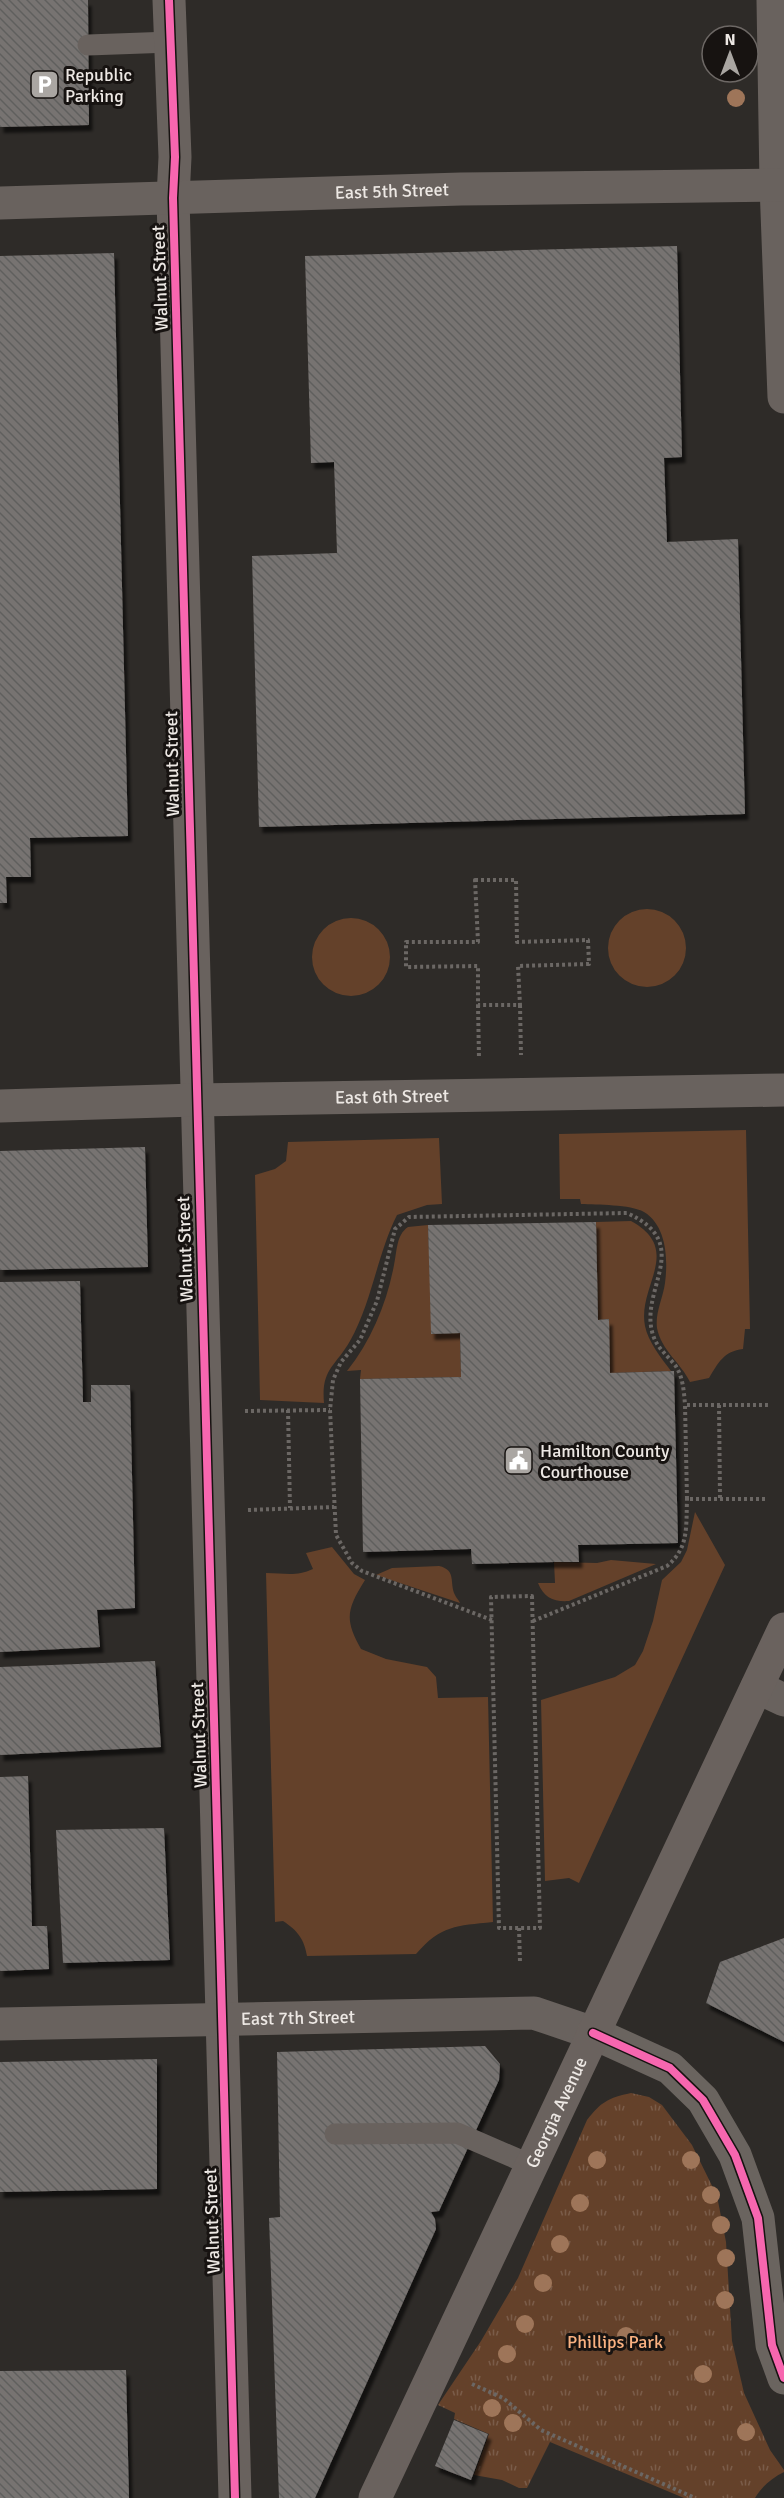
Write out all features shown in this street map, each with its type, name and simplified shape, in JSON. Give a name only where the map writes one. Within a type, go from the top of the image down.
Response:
[{"type":"main road","name":"Georgia Avenue","points":[[375,2498],[593,2033],[771,1694],[784,1629]]},
{"type":"main road","points":[[593,2033],[670,2068],[703,2100],[735,2155],[758,2218],[772,2345],[784,2378]]},
{"type":"street","name":"Walnut Street","points":[[169,0],[176,157],[172,198],[195,1100],[235,2498]]},
{"type":"street","points":[[773,0],[780,184],[784,397]]},
{"type":"street","name":"East 5th Street","points":[[0,203],[484,188],[780,184]]},
{"type":"street","name":"East 6th Street","points":[[0,1106],[195,1100],[784,1090]]},
{"type":"street","name":"East 7th Street","points":[[0,2024],[534,2013],[593,2033]]},
{"type":"lane","points":[[88,45],[171,42]]},
{"type":"lane","points":[[335,2134],[457,2133],[531,2165]]},
{"type":"path","points":[[480,1095],[478,966],[406,967],[406,942],[478,942],[475,880],[516,880],[517,942],[588,940],[589,964],[518,966],[522,1094]]},
{"type":"path","points":[[478,1005],[520,1005]]},
{"type":"path","points":[[492,1620],[362,1571],[352,1563],[336,1535],[330,1410],[333,1380],[341,1362],[360,1340],[377,1301],[395,1229],[409,1217],[627,1213],[643,1220],[656,1232],[660,1246],[661,1270],[652,1308],[653,1334],[658,1346],[676,1366],[683,1384],[687,1499],[684,1543],[678,1557],[667,1566],[533,1621]]},
{"type":"path","points":[[685,1405],[769,1405]]},
{"type":"path","points":[[719,1405],[720,1498]]},
{"type":"path","points":[[288,1410],[290,1508]]},
{"type":"path","points":[[245,1411],[330,1410]]},
{"type":"path","points":[[687,1499],[765,1499]]},
{"type":"path","points":[[247,1510],[334,1507]]},
{"type":"path","points":[[532,1596],[533,1621],[540,1928],[499,1928],[491,1597],[532,1596]]},
{"type":"path","points":[[519,1928],[520,1962]]},
{"type":"path","points":[[438,2363],[461,2379],[503,2398],[541,2430],[695,2498]]},
{"type":"green space","points":[[647,909],[662,912],[675,920],[683,933],[686,948],[683,963],[675,976],[662,984],[647,987],[632,984],[619,976],[611,963],[608,948],[611,933],[619,920],[632,912]]},
{"type":"green space","points":[[343,918],[359,918],[373,924],[384,935],[390,949],[390,965],[384,979],[373,990],[359,996],[343,996],[329,990],[318,979],[312,965],[312,949],[318,935],[329,924]]},
{"type":"green space","points":[[746,1130],[750,1329],[745,1329],[743,1349],[726,1355],[709,1378],[690,1382],[667,1350],[657,1328],[657,1317],[665,1283],[666,1254],[662,1235],[652,1218],[638,1209],[581,1204],[580,1199],[560,1199],[559,1134]]},
{"type":"green space","points":[[439,1138],[442,1204],[427,1205],[397,1215],[384,1246],[358,1326],[327,1375],[324,1403],[260,1400],[255,1175],[275,1169],[286,1161],[288,1142]]},
{"type":"green space","points":[[631,1221],[646,1232],[654,1244],[657,1256],[644,1311],[645,1326],[652,1344],[671,1371],[610,1373],[608,1319],[598,1320],[596,1222]]},
{"type":"green space","points":[[428,1225],[432,1334],[460,1333],[461,1377],[360,1379],[361,1370],[347,1371],[371,1334],[382,1307],[401,1234],[408,1227]]},
{"type":"green space","points":[[695,1512],[725,1565],[579,1883],[569,1878],[545,1881],[541,1700],[615,1677],[635,1665],[643,1651],[653,1621],[662,1580],[681,1562],[687,1550]]},
{"type":"green space","points":[[332,1547],[354,1574],[365,1580],[354,1599],[350,1614],[352,1630],[361,1649],[386,1659],[427,1667],[436,1677],[438,1698],[488,1697],[493,1922],[459,1926],[442,1932],[433,1937],[416,1954],[307,1956],[302,1940],[293,1928],[283,1921],[275,1922],[266,1573],[290,1574],[313,1569],[306,1553]]},
{"type":"green space","points":[[611,1560],[656,1564],[569,1601],[550,1598],[538,1583],[555,1583],[554,1562],[597,1563]]},
{"type":"green space","points":[[439,1566],[445,1568],[450,1574],[455,1596],[460,1603],[376,1575],[392,1568]]},
{"type":"green space","name":"Phillips Park","points":[[631,2093],[649,2097],[662,2105],[692,2145],[717,2196],[726,2242],[732,2341],[744,2393],[770,2450],[784,2470],[764,2486],[755,2498],[684,2498],[550,2442],[527,2488],[519,2488],[502,2480],[474,2475],[489,2434],[454,2419],[455,2413],[438,2405],[481,2341],[518,2278],[587,2120],[606,2102]]},
{"type":"building","name":"Republic Parking","points":[[0,0],[88,0],[89,125],[0,127]]},
{"type":"building","points":[[677,246],[682,457],[664,458],[667,542],[738,539],[745,814],[259,827],[252,556],[337,553],[334,462],[311,463],[305,256]]},
{"type":"building","points":[[114,253],[128,836],[30,838],[31,877],[6,877],[7,903],[0,903],[0,256]]},
{"type":"building","points":[[145,1147],[148,1267],[0,1270],[0,1151]]},
{"type":"building","name":"Hamilton County Courthouse","points":[[596,1222],[598,1320],[609,1319],[610,1373],[674,1371],[678,1543],[578,1545],[579,1562],[472,1564],[471,1549],[363,1552],[360,1379],[461,1377],[460,1333],[431,1334],[428,1225]]},
{"type":"building","points":[[80,1281],[83,1402],[91,1402],[91,1385],[130,1385],[135,1608],[97,1610],[100,1647],[0,1652],[0,1282]]},
{"type":"building","points":[[155,1661],[161,1747],[0,1755],[0,1667]]},
{"type":"building","points":[[28,1776],[32,1926],[47,1926],[49,1969],[0,1971],[0,1777]]},
{"type":"building","points":[[164,1828],[170,1960],[63,1963],[56,1830]]},
{"type":"building","points":[[784,1938],[784,2042],[706,2003],[720,1962]]},
{"type":"building","points":[[485,2046],[500,2064],[499,2080],[439,2211],[431,2212],[435,2219],[436,2229],[315,2498],[279,2498],[269,2218],[280,2217],[277,2052]]},
{"type":"building","points":[[157,2059],[157,2189],[0,2192],[0,2062]]},
{"type":"building","points":[[126,2370],[129,2498],[0,2498],[0,2371]]},
{"type":"building","points":[[454,2420],[488,2434],[471,2480],[435,2466]]},
{"type":"cycle path","points":[[169,0],[175,157],[173,198],[235,2498]]},
{"type":"cycle path","points":[[593,2033],[670,2068],[703,2100],[735,2155],[758,2218],[772,2345],[784,2378]]},
{"type":"place","name":"Republic Parking","points":[[44,85]]},
{"type":"place","name":"Hamilton County Courthouse","points":[[519,1461]]}]
